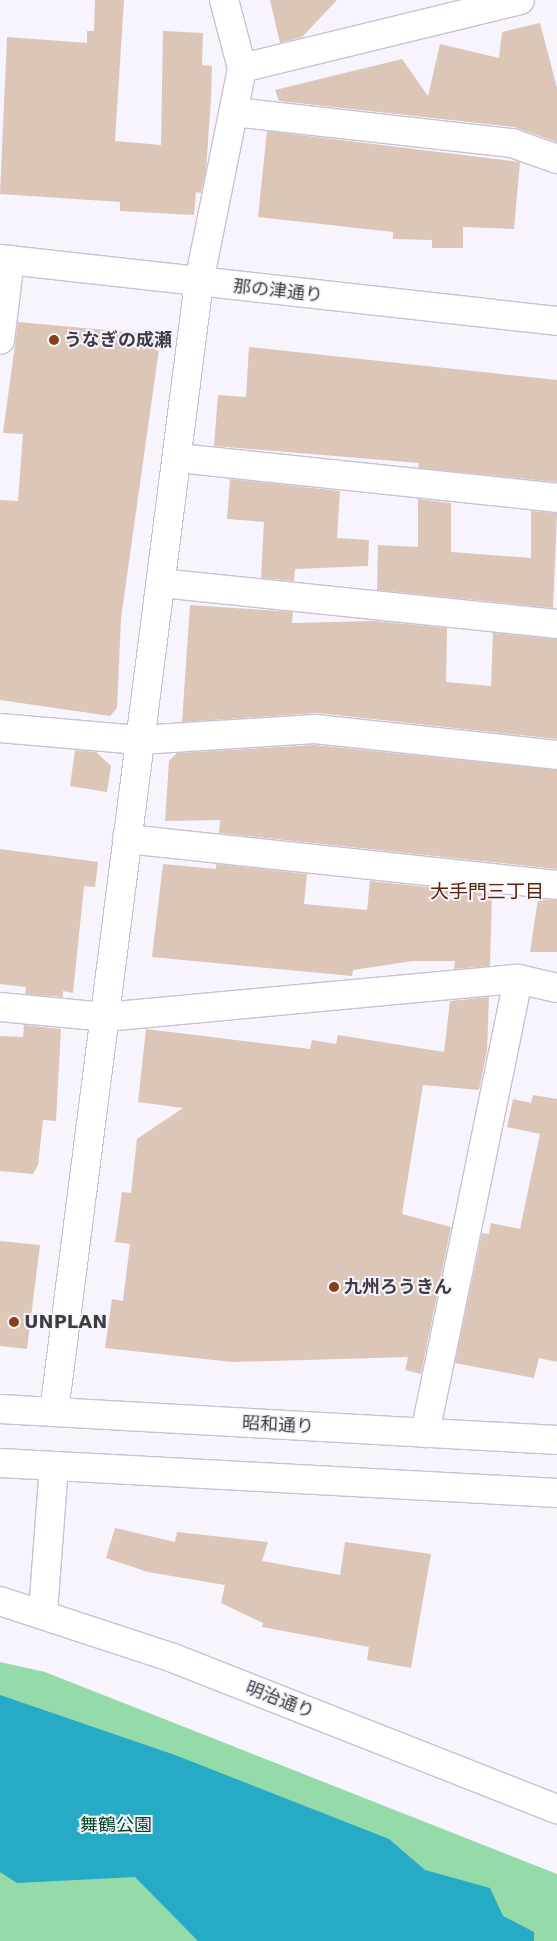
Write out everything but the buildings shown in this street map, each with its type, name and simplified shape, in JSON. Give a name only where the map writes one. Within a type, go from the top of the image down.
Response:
[{"type":"street","points":[[54,1412],[139,740],[200,282],[242,68],[224,0]]},
{"type":"street","points":[[242,68],[520,0]]},
{"type":"street","points":[[234,112],[512,143],[557,159]]},
{"type":"street","points":[[0,340],[5,260]]},
{"type":"street","name":"那の津通り","points":[[5,260],[557,321]]},
{"type":"street","points":[[178,458],[557,498]]},
{"type":"street","points":[[161,583],[557,624]]},
{"type":"street","points":[[0,728],[139,740],[315,729],[557,755]]},
{"type":"street","points":[[127,839],[557,885]]},
{"type":"street","points":[[425,1433],[518,980]]},
{"type":"street","points":[[0,1007],[105,1017],[518,980],[557,988]]},
{"type":"street","name":"昭和通り","points":[[0,1409],[557,1440]]},
{"type":"street","points":[[0,1463],[557,1493]]},
{"type":"street","points":[[43,1612],[54,1466]]},
{"type":"street","name":"明治通り","points":[[0,1601],[43,1612],[173,1658],[557,1809]]},
{"type":"green space","name":"舞鶴公園","points":[[0,1662],[45,1672],[557,1874],[557,1941],[0,1941]]},
{"type":"water","name":"舞鶴公園","points":[[0,1695],[175,1755],[389,1839],[425,1870],[490,1888],[503,1916],[534,1932],[534,1941],[198,1941],[135,1877],[17,1883],[0,1872]]},
{"type":"place","name":"うなぎの成瀬","points":[[54,340]]},
{"type":"place","name":"九州ろうきん","points":[[334,1287]]},
{"type":"place","name":"UNPLAN","points":[[14,1322]]},
{"type":"district","name":"大手門三丁目","points":[[487,892]]}]
